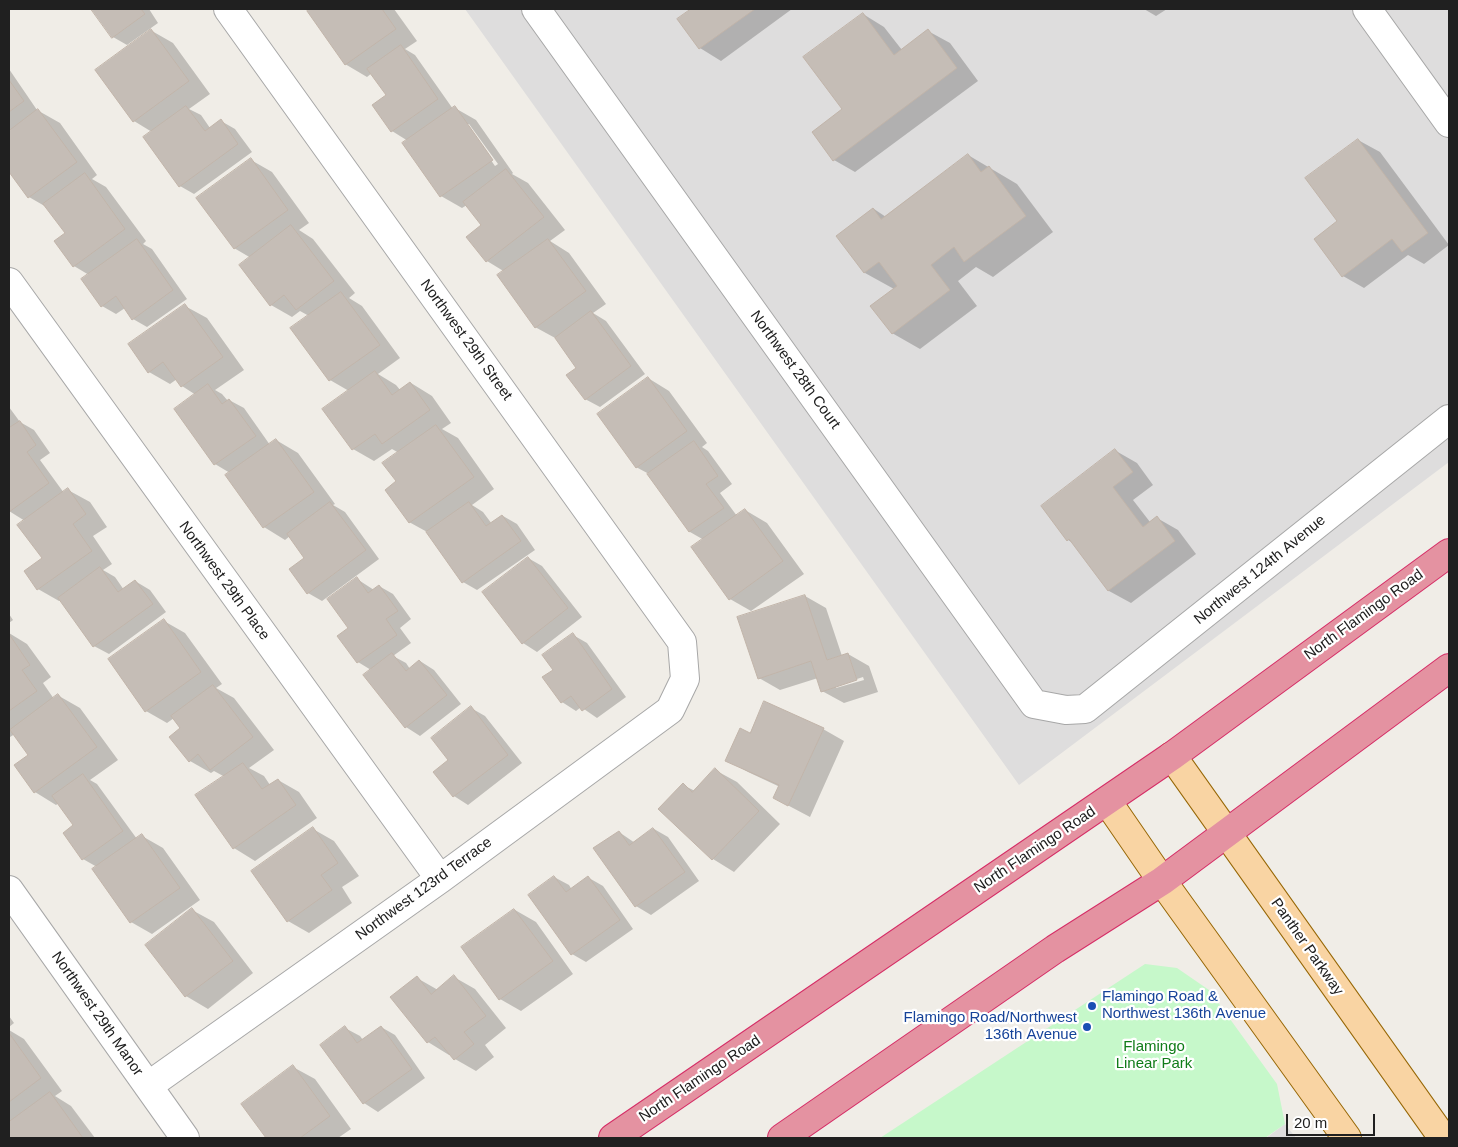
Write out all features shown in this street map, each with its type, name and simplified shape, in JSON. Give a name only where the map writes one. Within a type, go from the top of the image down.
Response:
[{"type":"highway","name":"North Flamingo Road","points":[[613,1138],[1172,756],[1449,553]]},
{"type":"highway","points":[[782,1138],[1055,950],[1162,881],[1449,668]]},
{"type":"main road","name":"Panther Parkway","points":[[1172,756],[1443,1138]]},
{"type":"main road","points":[[1107,800],[1162,881],[1348,1138]]},
{"type":"street","name":"Northwest 29th Street","points":[[228,9],[682,642],[685,678]]},
{"type":"street","name":"Northwest 28th Court","points":[[536,9],[1034,704],[1066,710]]},
{"type":"street","points":[[1367,9],[1449,123]]},
{"type":"street","name":"Northwest 29th Place","points":[[9,282],[440,879]]},
{"type":"street","name":"Northwest 124th Avenue","points":[[1066,710],[1085,709],[1449,419]]},
{"type":"street","name":"Northwest 123rd Terrace","points":[[148,1086],[440,879],[670,710],[685,678]]},
{"type":"street","name":"Northwest 29th Manor","points":[[9,890],[185,1138]]},
{"type":"shaded area","points":[[465,9],[1449,9],[1449,462],[1019,785]]},
{"type":"shaded area","points":[[1285,1124],[1296,1138],[1266,1138]]},
{"type":"green space","name":"Flamingo Linear Park","points":[[1145,964],[1177,968],[1209,990],[1277,1084],[1285,1124],[1265,1138],[880,1138]]},
{"type":"building","points":[[91,9],[141,9],[145,14],[112,38]]},
{"type":"building","points":[[310,9],[382,9],[396,29],[345,65],[307,11]]},
{"type":"building","points":[[691,9],[755,9],[699,49],[677,19]]},
{"type":"building","points":[[863,13],[894,55],[928,29],[957,68],[833,161],[812,132],[842,109],[803,57]]},
{"type":"building","points":[[151,29],[189,81],[133,122],[95,70]]},
{"type":"building","points":[[401,45],[438,99],[391,132],[372,105],[386,95],[367,69]]},
{"type":"building","points":[[9,80],[24,101],[9,112]]},
{"type":"building","points":[[186,106],[205,131],[221,119],[238,144],[179,187],[143,137]]},
{"type":"building","points":[[455,106],[493,160],[440,197],[402,143]]},
{"type":"building","points":[[38,109],[77,162],[28,198],[9,172],[9,131]]},
{"type":"building","points":[[1358,139],[1428,233],[1402,252],[1392,239],[1342,277],[1314,239],[1337,221],[1305,178]]},
{"type":"building","points":[[968,154],[981,172],[989,166],[1026,216],[964,262],[954,247],[931,265],[950,290],[892,334],[870,306],[897,286],[879,262],[864,273],[836,236],[873,208],[881,219]]},
{"type":"building","points":[[251,158],[288,210],[234,249],[196,198]]},
{"type":"building","points":[[506,169],[544,217],[486,262],[466,237],[481,225],[463,202]]},
{"type":"building","points":[[85,173],[125,229],[73,267],[54,241],[65,233],[43,204]]},
{"type":"building","points":[[291,225],[334,281],[296,310],[284,295],[270,306],[239,265]]},
{"type":"building","points":[[137,239],[173,290],[132,320],[116,296],[101,307],[81,279]]},
{"type":"building","points":[[548,239],[586,291],[535,328],[497,275]]},
{"type":"building","points":[[341,292],[380,345],[329,381],[290,328]]},
{"type":"building","points":[[185,304],[223,357],[181,387],[163,362],[148,373],[128,344]]},
{"type":"building","points":[[591,311],[631,366],[585,400],[566,375],[576,368],[555,338]]},
{"type":"building","points":[[375,371],[392,395],[410,382],[430,410],[382,444],[375,434],[352,450],[322,409]]},
{"type":"building","points":[[648,377],[687,431],[636,468],[597,414]]},
{"type":"building","points":[[208,384],[222,404],[229,399],[256,436],[214,465],[174,409]]},
{"type":"building","points":[[20,421],[36,445],[27,452],[49,483],[9,512],[9,428]]},
{"type":"building","points":[[436,425],[474,477],[409,523],[385,490],[396,481],[382,463]]},
{"type":"building","points":[[276,439],[314,492],[263,528],[225,475]]},
{"type":"building","points":[[694,441],[718,476],[706,484],[724,508],[689,532],[647,474]]},
{"type":"building","points":[[1115,449],[1133,472],[1113,487],[1143,527],[1157,516],[1175,541],[1108,591],[1069,539],[1067,541],[1041,506]]},
{"type":"building","points":[[68,488],[86,514],[73,524],[92,551],[37,590],[24,571],[42,558],[17,525]]},
{"type":"building","points":[[330,502],[366,550],[307,594],[289,569],[304,558],[287,534]]},
{"type":"building","points":[[469,502],[486,526],[502,515],[521,541],[462,583],[426,532]]},
{"type":"building","points":[[745,509],[783,561],[729,600],[691,547]]},
{"type":"building","points":[[528,557],[568,608],[522,644],[482,592]]},
{"type":"building","points":[[100,567],[118,592],[135,580],[153,604],[93,647],[58,598]]},
{"type":"building","points":[[357,577],[368,593],[379,585],[398,611],[386,619],[397,635],[357,663],[337,636],[348,628],[327,599]]},
{"type":"building","points":[[805,595],[827,660],[848,653],[857,680],[821,692],[811,661],[758,679],[737,617]]},
{"type":"building","points":[[164,619],[201,672],[145,712],[108,659]]},
{"type":"building","points":[[573,633],[612,689],[582,711],[571,696],[561,703],[542,677],[553,670],[542,655]]},
{"type":"building","points":[[9,634],[30,665],[22,670],[37,691],[9,711]]},
{"type":"building","points":[[392,653],[406,671],[419,660],[447,695],[405,728],[363,675]]},
{"type":"building","points":[[213,685],[253,737],[210,770],[198,754],[189,762],[169,737],[180,728],[171,716]]},
{"type":"building","points":[[58,694],[97,747],[34,793],[14,765],[28,755],[10,730]]},
{"type":"building","points":[[764,701],[824,728],[788,806],[773,798],[779,785],[725,761],[740,728],[750,733]]},
{"type":"building","points":[[471,706],[508,755],[453,797],[433,772],[448,760],[431,738]]},
{"type":"building","points":[[243,763],[262,789],[278,779],[296,805],[233,849],[195,795]]},
{"type":"building","points":[[715,768],[759,811],[712,860],[658,809],[683,783],[692,792]]},
{"type":"building","points":[[83,774],[123,831],[82,860],[63,833],[73,825],[52,796]]},
{"type":"building","points":[[313,827],[338,863],[321,875],[332,890],[287,922],[251,871]]},
{"type":"building","points":[[653,828],[685,872],[635,907],[593,848],[619,831],[629,845]]},
{"type":"building","points":[[142,834],[180,888],[130,923],[92,869]]},
{"type":"building","points":[[554,876],[566,892],[588,876],[620,920],[571,955],[528,895]]},
{"type":"building","points":[[192,908],[233,961],[185,997],[145,945]]},
{"type":"building","points":[[514,909],[553,961],[499,1000],[461,947]]},
{"type":"building","points":[[454,975],[486,1016],[464,1032],[474,1044],[454,1060],[435,1037],[427,1043],[390,997],[417,976],[431,994]]},
{"type":"building","points":[[345,1026],[357,1043],[381,1026],[412,1069],[363,1104],[320,1045]]},
{"type":"building","points":[[9,1033],[41,1078],[9,1102]]},
{"type":"building","points":[[293,1065],[330,1116],[300,1138],[266,1138],[241,1104]]},
{"type":"building","points":[[50,1092],[83,1138],[9,1138],[9,1122]]},
{"type":"place","name":"Flamingo Road & Northwest 136th Avenue","points":[[1092,1006]]},
{"type":"place","name":"Flamingo Road/Northwest 136th Avenue","points":[[1087,1027]]}]
